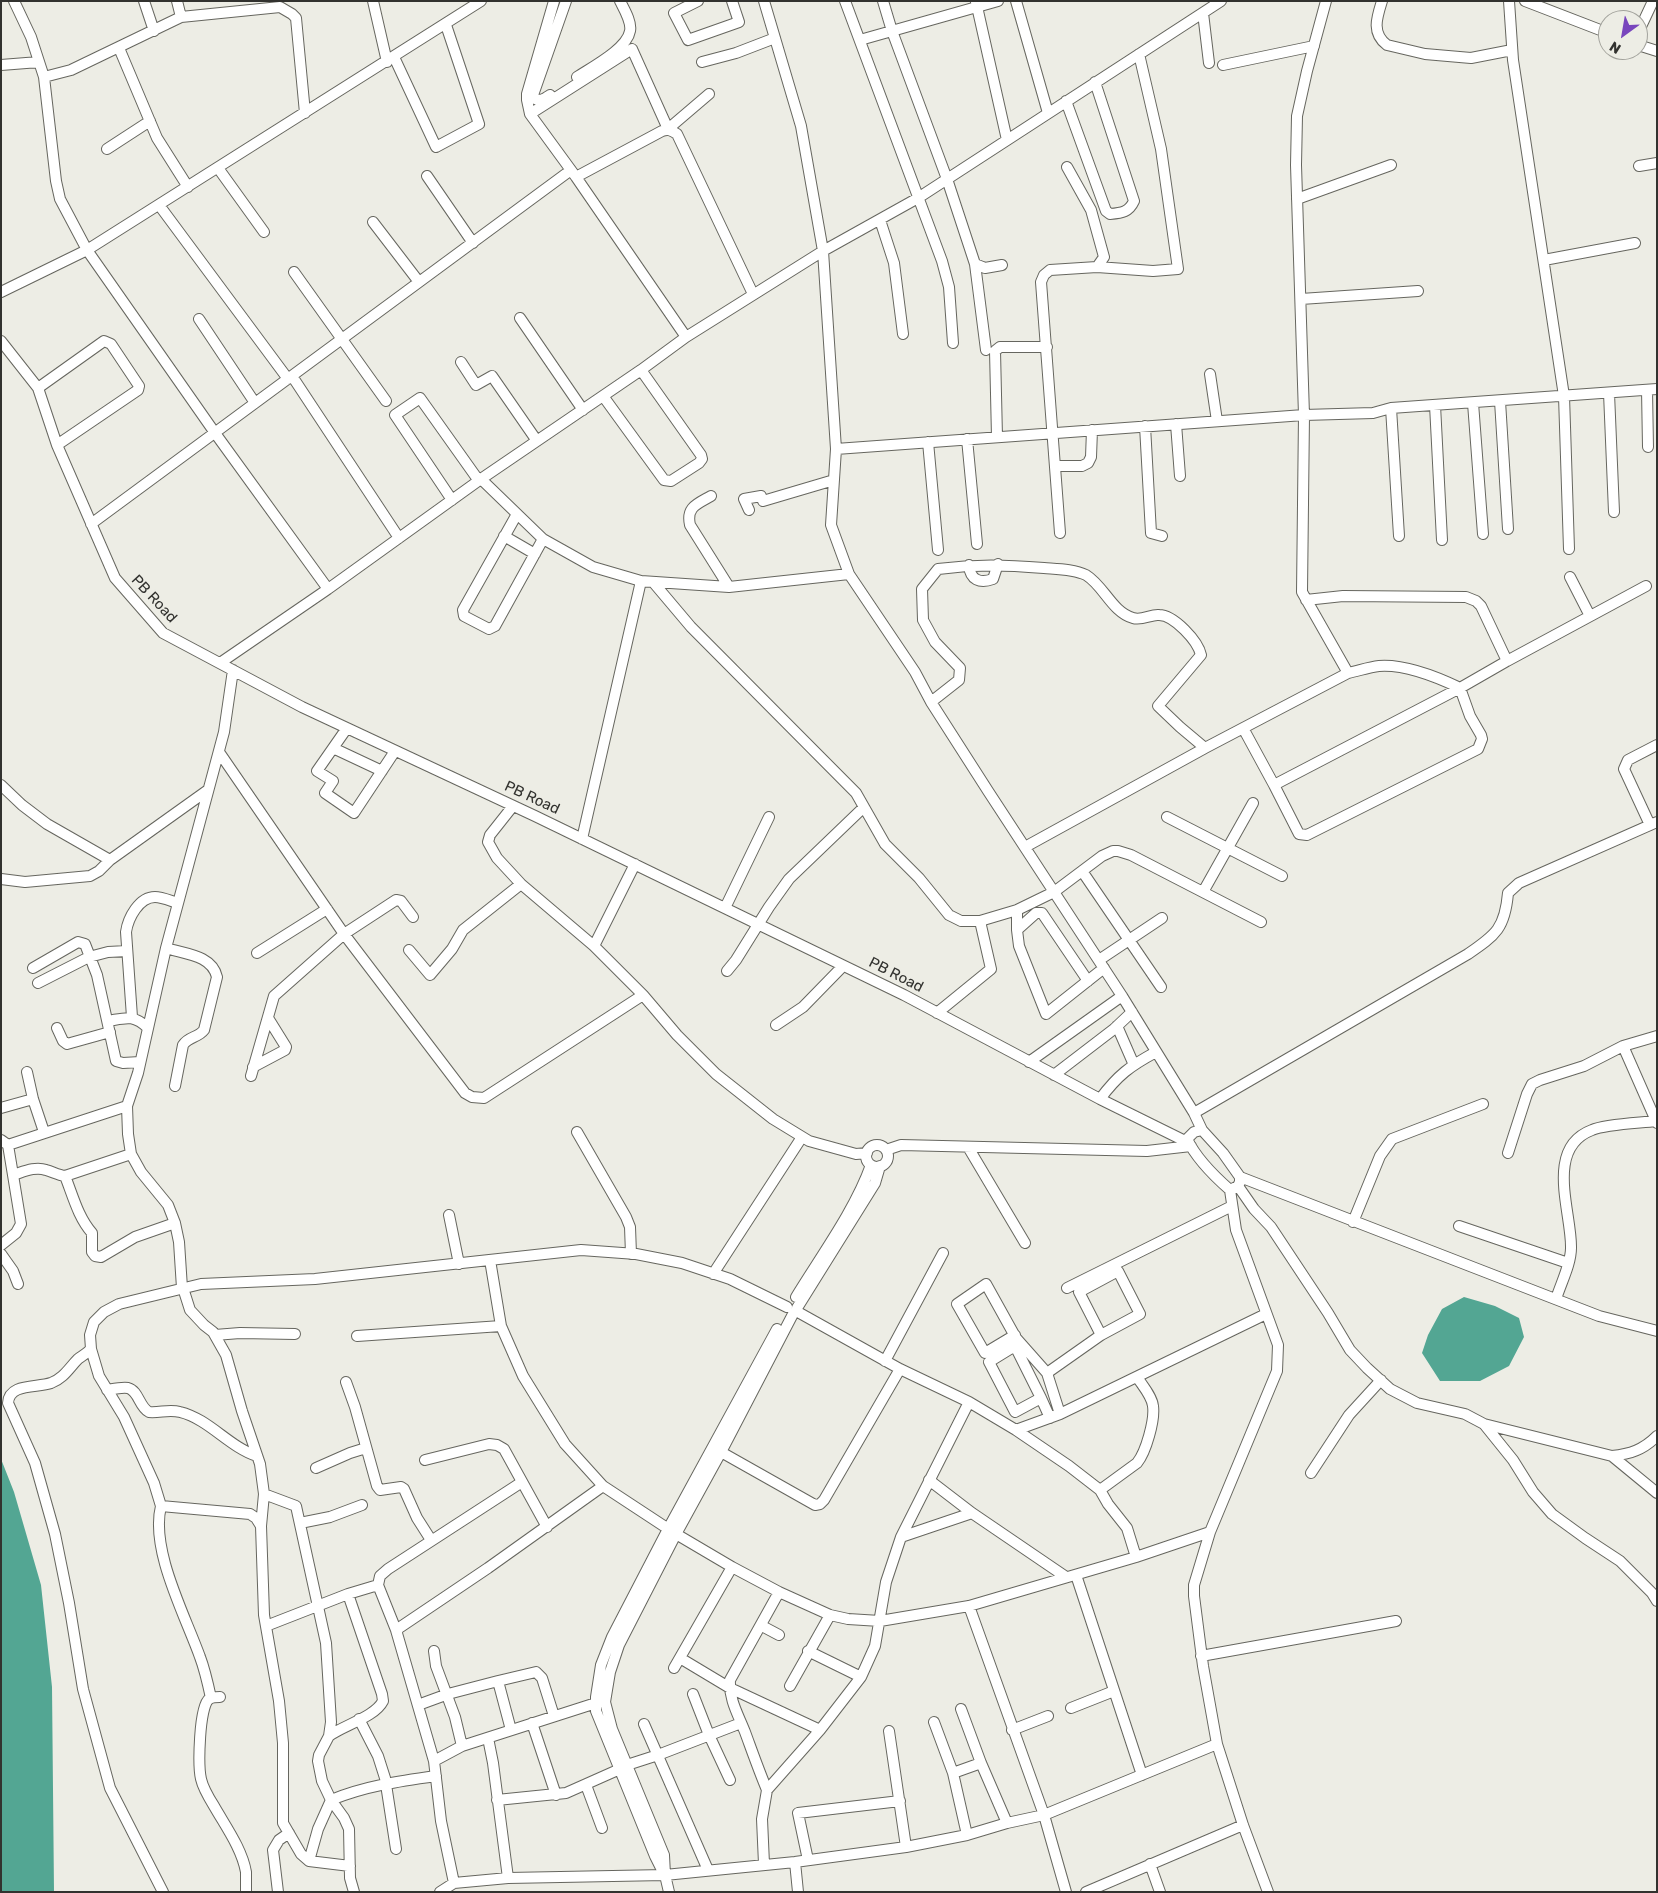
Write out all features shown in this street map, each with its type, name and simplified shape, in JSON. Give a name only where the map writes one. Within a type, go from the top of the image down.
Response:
[{"type":"street","points":[[14,1],[24,20],[44,77],[56,181],[60,199],[88,250],[215,432],[328,589]]},
{"type":"street","points":[[144,1],[154,31]]},
{"type":"street","points":[[177,1],[181,17]]},
{"type":"street","points":[[373,1],[391,59],[436,147],[479,124],[446,25]]},
{"type":"street","points":[[1,292],[88,250],[446,25],[481,1]]},
{"type":"street","points":[[554,1],[552,27],[533,95],[533,98],[537,100],[543,100],[624,44],[631,30],[620,1]]},
{"type":"street","points":[[566,1],[552,27],[527,94],[530,114],[574,174],[686,336]]},
{"type":"street","points":[[698,1],[674,13],[688,40],[739,22],[732,1]]},
{"type":"street","points":[[764,1],[801,126],[823,251],[836,448],[831,525],[849,574],[915,672],[932,702],[1122,996],[1194,1113],[1202,1130],[1223,1153],[1236,1184],[1254,1209],[1271,1227],[1293,1259],[1350,1350],[1390,1389],[1417,1403],[1465,1414],[1484,1424],[1612,1456],[1632,1454],[1646,1446],[1657,1436]]},
{"type":"street","points":[[845,1],[942,261],[949,287],[952,343]]},
{"type":"street","points":[[884,1],[892,31],[947,179],[975,264],[986,350]]},
{"type":"street","points":[[860,40],[977,4],[998,1]]},
{"type":"street","points":[[1016,1],[1048,113]]},
{"type":"street","points":[[220,663],[328,589],[480,480],[641,370],[686,336],[823,251],[918,198],[1221,1]]},
{"type":"street","points":[[1326,1],[1297,116],[1297,199],[1304,415],[1302,592],[1348,673]]},
{"type":"street","points":[[1382,1],[1376,23],[1378,33],[1387,45],[1425,54],[1471,58],[1512,50]]},
{"type":"street","points":[[1509,1],[1512,50],[1564,396],[1569,549]]},
{"type":"street","points":[[1525,1],[1598,29]]},
{"type":"street","points":[[977,4],[1007,140]]},
{"type":"street","points":[[44,77],[71,70],[181,17],[280,7],[296,18],[305,113]]},
{"type":"street","points":[[1202,13],[1209,63]]},
{"type":"street","points":[[702,62],[736,53],[775,38]]},
{"type":"street","points":[[1223,65],[1314,46]]},
{"type":"street","points":[[119,48],[157,138],[188,187]]},
{"type":"street","points":[[530,114],[632,49],[668,129],[677,134],[753,294]]},
{"type":"street","points":[[1060,533],[1041,282],[1044,275],[1050,270],[1097,267],[1153,271],[1178,269],[1161,149],[1139,54]]},
{"type":"street","points":[[1,65],[39,62]]},
{"type":"street","points":[[1066,101],[1106,211],[1110,214],[1124,213],[1132,207],[1134,200],[1095,82]]},
{"type":"street","points":[[90,524],[473,243],[574,174],[668,129],[709,94]]},
{"type":"street","points":[[107,149],[150,121]]},
{"type":"street","points":[[1638,166],[1657,163]]},
{"type":"street","points":[[1297,199],[1390,165]]},
{"type":"street","points":[[1067,167],[1091,210],[1098,231],[1104,256],[1097,267]]},
{"type":"street","points":[[218,168],[264,232]]},
{"type":"street","points":[[426,176],[473,243]]},
{"type":"street","points":[[159,205],[290,378],[399,538]]},
{"type":"street","points":[[880,220],[894,263],[903,334]]},
{"type":"street","points":[[373,222],[419,282]]},
{"type":"street","points":[[1544,260],[1635,242]]},
{"type":"street","points":[[975,264],[986,268],[1002,265]]},
{"type":"street","points":[[294,272],[386,401]]},
{"type":"street","points":[[1301,299],[1418,291]]},
{"type":"street","points":[[520,318],[583,410]]},
{"type":"street","points":[[199,319],[255,403]]},
{"type":"street","name":"PB Road","points":[[1,341],[38,388],[57,445],[115,578],[163,633],[302,707],[635,864],[937,1012],[1100,1100],[1190,1144]]},
{"type":"street","points":[[38,388],[104,341],[111,344],[139,386],[138,390],[57,445]]},
{"type":"street","points":[[997,437],[996,352],[1000,347],[1047,348]]},
{"type":"street","points":[[461,362],[476,385],[492,376],[537,441]]},
{"type":"street","points":[[603,396],[664,480],[671,481],[699,463],[702,459],[701,455],[641,370]]},
{"type":"street","points":[[1210,374],[1217,421]]},
{"type":"street","points":[[836,448],[1304,415],[1372,413],[1391,408],[1652,390],[1648,447]]},
{"type":"street","points":[[1609,393],[1614,512]]},
{"type":"street","points":[[452,500],[395,415],[420,398],[480,480],[544,539],[593,567],[653,582],[729,587],[849,574]]},
{"type":"street","points":[[1500,401],[1508,529]]},
{"type":"street","points":[[1473,402],[1483,534]]},
{"type":"street","points":[[1435,405],[1442,540]]},
{"type":"street","points":[[1391,408],[1399,536]]},
{"type":"street","points":[[1176,424],[1180,476]]},
{"type":"street","points":[[1145,426],[1151,534],[1162,536]]},
{"type":"street","points":[[1055,466],[1082,466],[1088,463],[1091,457],[1092,430]]},
{"type":"street","points":[[967,439],[977,544]]},
{"type":"street","points":[[928,442],[938,550]]},
{"type":"street","points":[[749,510],[744,499],[761,496],[763,501],[834,480]]},
{"type":"street","points":[[711,496],[695,505],[688,517],[690,525],[729,587]]},
{"type":"street","points":[[517,514],[463,610],[464,616],[492,629],[544,539]]},
{"type":"street","points":[[504,536],[535,554]]},
{"type":"street","points":[[932,702],[959,680],[961,676],[960,668],[935,642],[923,620],[922,589],[938,569],[998,564],[1066,570],[1084,574],[1098,584],[1119,611],[1134,619],[1157,614],[1166,616],[1175,622],[1199,646],[1201,655],[1158,706],[1205,748]]},
{"type":"street","points":[[969,565],[969,571],[975,580],[980,582],[993,579],[998,564]]},
{"type":"street","points":[[1570,577],[1590,616]]},
{"type":"street","points":[[582,839],[642,580]]},
{"type":"street","points":[[653,582],[692,627],[856,793],[885,844],[919,878],[949,915],[961,921],[980,921],[1017,910],[1054,892],[1102,856],[1118,851],[1131,855],[1261,922]]},
{"type":"street","points":[[1274,785],[1460,688],[1506,661],[1646,586]]},
{"type":"street","points":[[1306,600],[1343,596],[1466,597],[1481,606],[1506,661]]},
{"type":"street","points":[[1025,847],[1205,748],[1243,728],[1348,673],[1380,666],[1414,670],[1437,677],[1460,688],[1470,716],[1482,740],[1478,749],[1307,835],[1299,834],[1296,831],[1243,728]]},
{"type":"street","points":[[233,670],[225,727],[219,752],[166,948],[140,1062],[127,1106],[128,1134],[131,1154],[141,1172],[168,1205],[180,1242],[182,1288],[190,1310],[215,1335],[226,1355],[257,1456],[264,1494],[261,1526],[266,1626],[279,1701],[283,1743],[283,1823],[301,1854],[309,1860],[350,1866]]},
{"type":"street","points":[[347,728],[317,770],[333,781],[325,793],[354,813],[395,750]]},
{"type":"street","points":[[1194,1113],[1491,939],[1504,917],[1508,893],[1519,883],[1653,823],[1624,769],[1628,760],[1657,746]]},
{"type":"street","points":[[333,748],[382,771]]},
{"type":"street","points":[[219,752],[344,934],[465,1093],[472,1097],[484,1098],[643,995]]},
{"type":"street","points":[[1,785],[22,805],[47,824],[110,860]]},
{"type":"street","points":[[1,879],[25,882],[90,876],[208,790]]},
{"type":"street","points":[[1203,892],[1253,802]]},
{"type":"street","points":[[513,806],[490,835],[488,842],[496,858],[521,884],[594,946],[643,995],[677,1035],[716,1074],[773,1119],[810,1141],[856,1154],[867,1154]]},
{"type":"street","points":[[727,971],[789,879],[864,807]]},
{"type":"street","points":[[726,908],[769,817]]},
{"type":"street","points":[[1166,817],[1282,876]]},
{"type":"street","points":[[594,946],[635,864]]},
{"type":"street","points":[[1082,871],[1161,987]]},
{"type":"street","points":[[409,950],[430,975],[452,949],[463,930],[521,884]]},
{"type":"street","points":[[132,1017],[127,924],[140,904],[148,899],[156,897],[178,903]]},
{"type":"street","points":[[268,1018],[286,1047],[285,1050],[252,1072],[274,996],[278,991],[344,934],[396,900],[401,901],[413,917]]},
{"type":"street","points":[[258,953],[327,910]]},
{"type":"street","points":[[1017,910],[1016,930],[1019,946],[1046,1014],[1088,981],[1101,964],[1129,940],[1162,918]]},
{"type":"street","points":[[1016,930],[1036,913],[1042,914],[1088,981]]},
{"type":"street","points":[[937,1012],[991,969],[980,921]]},
{"type":"street","points":[[33,968],[78,942],[85,944],[97,975],[116,1060],[124,1063],[140,1062]]},
{"type":"street","points":[[166,948],[202,958],[210,963],[217,977],[204,1030],[198,1036],[190,1037],[183,1045],[175,1086]]},
{"type":"street","points":[[38,983],[89,956],[127,951]]},
{"type":"street","points":[[776,1025],[803,1007],[843,966]]},
{"type":"street","points":[[1029,1062],[1122,996]]},
{"type":"street","points":[[1054,1075],[1132,1012]]},
{"type":"street","points":[[108,1021],[132,1017],[148,1028]]},
{"type":"street","points":[[1117,1026],[1134,1065]]},
{"type":"street","points":[[58,1028],[62,1040],[67,1044],[110,1032]]},
{"type":"street","points":[[1508,1153],[1532,1084],[1584,1066],[1623,1046],[1657,1036]]},
{"type":"street","points":[[1556,1299],[1571,1248],[1563,1186],[1565,1166],[1570,1150],[1581,1136],[1594,1129],[1657,1122],[1623,1046]]},
{"type":"street","points":[[1100,1100],[1112,1083],[1126,1069],[1156,1052]]},
{"type":"street","points":[[27,1072],[33,1099],[44,1132]]},
{"type":"street","points":[[1,1108],[33,1099]]},
{"type":"street","points":[[1353,1222],[1380,1156],[1392,1140],[1483,1104]]},
{"type":"street","points":[[1,1245],[16,1233],[21,1224],[13,1175],[4,1142],[44,1132],[127,1106]]},
{"type":"street","points":[[1202,1130],[1189,1136],[1190,1144],[1211,1172],[1236,1184],[1353,1222],[1599,1316],[1657,1331]]},
{"type":"street","points":[[577,1132],[626,1217],[630,1227],[631,1254]]},
{"type":"street","points":[[713,1274],[802,1137]]},
{"type":"street","points":[[876,1166],[867,1160],[867,1154],[874,1146],[880,1146],[886,1150],[901,1146],[1147,1151],[1190,1144]]},
{"type":"street","points":[[968,1147],[1025,1243]]},
{"type":"street","points":[[876,1166],[887,1160],[886,1150]]},
{"type":"street","points":[[13,1175],[35,1168],[65,1176],[131,1154]]},
{"type":"street","points":[[669,1892],[665,1875],[664,1855],[596,1711],[596,1696],[607,1664],[619,1645],[672,1531],[792,1309],[875,1183],[876,1166]]},
{"type":"street","points":[[65,1176],[84,1225],[92,1234],[92,1252],[94,1256],[101,1257],[135,1236],[175,1223]]},
{"type":"street","points":[[1236,1184],[1232,1206],[1236,1230],[1278,1345],[1277,1371],[1210,1532],[1194,1584],[1201,1656],[1217,1744],[1243,1825],[1268,1892]]},
{"type":"street","points":[[1067,1288],[1232,1206]]},
{"type":"street","points":[[449,1215],[459,1264]]},
{"type":"street","points":[[1459,1226],[1568,1263]]},
{"type":"street","points":[[246,1892],[246,1872],[237,1847],[201,1780],[198,1754],[201,1728],[207,1700],[215,1697],[179,1607],[167,1568],[159,1534],[161,1506],[159,1496],[124,1417],[99,1376],[91,1350],[90,1335],[92,1327],[104,1312],[119,1304],[201,1284],[315,1279],[582,1250],[631,1254],[682,1263],[730,1279],[792,1309],[900,1369],[969,1402],[1016,1430],[1100,1490],[1108,1504],[1127,1528],[1136,1557]]},
{"type":"street","points":[[885,1360],[944,1253]]},
{"type":"street","points":[[1,1254],[13,1271],[18,1284]]},
{"type":"street","points":[[490,1260],[501,1326],[522,1376],[565,1444],[603,1486],[732,1567],[779,1592],[830,1615],[848,1619],[880,1621],[969,1606],[1136,1557],[1210,1532]]},
{"type":"street","points":[[1047,1373],[1102,1335],[1140,1314],[1118,1271],[1079,1292],[1102,1335]]},
{"type":"street","points":[[1015,1335],[985,1353],[956,1304],[986,1284],[1015,1335],[1047,1373],[1055,1416]]},
{"type":"street","points":[[672,1531],[721,1452],[792,1309]]},
{"type":"street","points":[[1016,1430],[1055,1416],[1266,1314]]},
{"type":"street","points":[[357,1336],[501,1326]]},
{"type":"street","points":[[215,1335],[240,1333],[296,1334]]},
{"type":"street","points":[[1041,1398],[1015,1412],[989,1362],[1015,1346],[1041,1398],[1055,1416]]},
{"type":"street","points":[[91,1350],[59,1379],[50,1383],[14,1391],[9,1397],[8,1402],[35,1463],[55,1534],[70,1603],[83,1689],[110,1788],[163,1892]]},
{"type":"street","points":[[721,1452],[815,1505],[820,1504],[900,1369]]},
{"type":"street","points":[[1100,1490],[1137,1463],[1142,1458],[1146,1446],[1153,1416],[1153,1404],[1137,1377]]},
{"type":"street","points":[[1311,1473],[1349,1415],[1381,1380]]},
{"type":"street","points":[[346,1382],[355,1406],[377,1486],[380,1490],[401,1487],[404,1489],[417,1518],[432,1540]]},
{"type":"street","points":[[107,1390],[126,1388],[131,1390],[135,1393],[145,1410],[154,1413],[168,1410],[189,1416],[238,1447],[257,1456]]},
{"type":"street","points":[[767,1790],[820,1730],[861,1677],[875,1646],[886,1582],[901,1537],[969,1402]]},
{"type":"street","points":[[1484,1424],[1513,1460],[1533,1492],[1552,1514],[1620,1561],[1652,1593],[1657,1601]]},
{"type":"street","points":[[425,1460],[489,1444],[497,1445],[504,1449],[548,1527]]},
{"type":"street","points":[[316,1468],[366,1448]]},
{"type":"street","points":[[1612,1456],[1657,1492]]},
{"type":"street","points":[[929,1480],[972,1514],[1071,1576],[1114,1691],[1142,1775]]},
{"type":"street","points":[[454,1883],[441,1821],[434,1761],[396,1630],[378,1585],[380,1576],[388,1568],[522,1482]]},
{"type":"street","points":[[396,1630],[548,1527],[603,1486]]},
{"type":"street","points":[[264,1494],[296,1506],[300,1523],[326,1643],[331,1722],[329,1736],[319,1755],[318,1761],[322,1782],[349,1829],[350,1878],[354,1892]]},
{"type":"street","points":[[300,1523],[330,1517],[362,1505]]},
{"type":"street","points":[[161,1506],[250,1514],[256,1518],[261,1526]]},
{"type":"street","points":[[901,1537],[972,1514]]},
{"type":"street","points":[[674,1668],[732,1567]]},
{"type":"street","points":[[266,1626],[348,1594],[378,1585]]},
{"type":"street","points":[[764,1864],[762,1819],[767,1790],[730,1698],[730,1680],[762,1626],[779,1592]]},
{"type":"street","points":[[329,1736],[340,1728],[375,1711],[383,1701],[348,1594]]},
{"type":"street","points":[[969,1606],[1044,1815],[1066,1892]]},
{"type":"street","points":[[790,1686],[830,1615]]},
{"type":"street","points":[[1201,1656],[1396,1621]]},
{"type":"street","points":[[762,1626],[779,1635]]},
{"type":"street","points":[[434,1651],[436,1666],[448,1694],[462,1746]]},
{"type":"street","points":[[808,1651],[861,1677]]},
{"type":"street","points":[[680,1658],[730,1688],[820,1730]]},
{"type":"street","points":[[607,1664],[605,1702],[623,1767]]},
{"type":"street","points":[[418,1705],[448,1694],[536,1672],[542,1678],[554,1716]]},
{"type":"street","points":[[498,1681],[511,1730]]},
{"type":"street","points":[[1071,1708],[1114,1691]]},
{"type":"street","points":[[693,1694],[709,1735],[730,1780]]},
{"type":"street","points":[[434,1761],[462,1746],[596,1703]]},
{"type":"street","points":[[961,1710],[1007,1823]]},
{"type":"street","points":[[1012,1730],[1048,1716]]},
{"type":"street","points":[[359,1719],[378,1756],[385,1784],[396,1849]]},
{"type":"street","points":[[934,1722],[953,1773],[967,1835]]},
{"type":"street","points":[[532,1723],[556,1795]]},
{"type":"street","points":[[497,1800],[556,1795],[586,1785],[623,1767],[741,1723]]},
{"type":"street","points":[[644,1724],[708,1870]]},
{"type":"street","points":[[890,1731],[906,1847]]},
{"type":"street","points":[[488,1738],[508,1878]]},
{"type":"street","points":[[440,1892],[454,1883],[508,1878],[665,1875],[795,1862],[906,1847],[967,1835],[1007,1823],[1044,1815],[1217,1744]]},
{"type":"street","points":[[953,1773],[981,1763]]},
{"type":"street","points":[[309,1860],[318,1829],[331,1800],[355,1790],[436,1776]]},
{"type":"street","points":[[586,1785],[602,1828]]},
{"type":"street","points":[[808,1860],[798,1813],[900,1801]]},
{"type":"street","points":[[1086,1892],[1243,1825]]},
{"type":"street","points":[[278,1892],[273,1850],[279,1840],[289,1834]]},
{"type":"street","points":[[795,1862],[798,1892]]},
{"type":"street","points":[[1150,1864],[1160,1892]]},
{"type":"shaded area","points":[[1464,1297],[1495,1306],[1519,1318],[1524,1337],[1509,1366],[1480,1381],[1440,1381],[1422,1353],[1428,1335],[1442,1309]]},
{"type":"shaded area","points":[[1,1459],[14,1492],[41,1585],[52,1687],[54,1892],[1,1892]]}]
